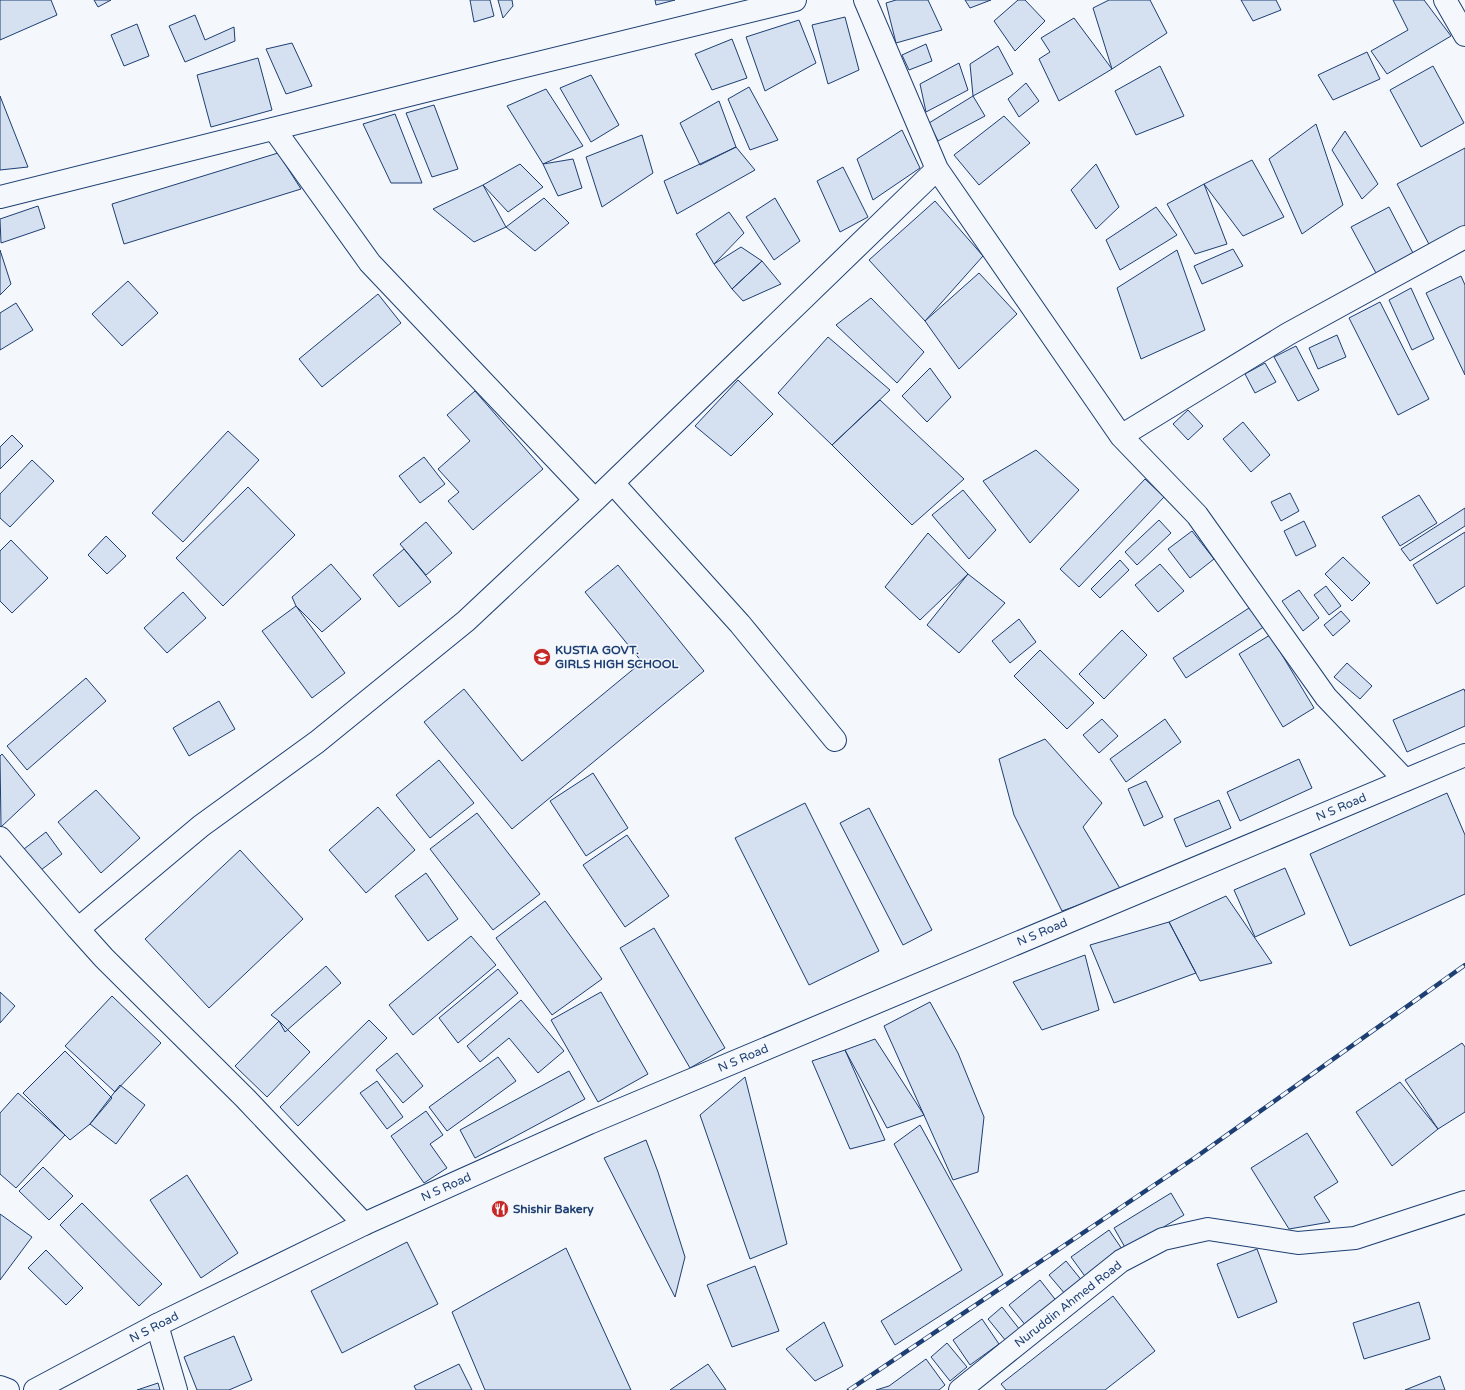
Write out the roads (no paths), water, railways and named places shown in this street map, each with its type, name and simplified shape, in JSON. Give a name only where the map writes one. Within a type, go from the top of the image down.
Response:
[{"type":"street","points":[[0,198],[795,0]]},
{"type":"street","points":[[865,0],[937,168],[1121,436],[1197,515],[1326,697],[1405,780]]},
{"type":"street","points":[[1445,0],[1465,35]]},
{"type":"street","points":[[274,129],[370,263],[595,500]]},
{"type":"street","points":[[78,930],[201,826],[317,742],[460,626],[612,484],[937,168]]},
{"type":"street","points":[[1121,436],[1288,334],[1465,237]]},
{"type":"street","points":[[612,484],[740,624],[835,740]]},
{"type":"street","name":"N S Road","points":[[35,1390],[157,1325],[364,1224],[589,1123],[1465,755]]},
{"type":"street","points":[[0,838],[78,930],[104,958],[245,1098],[364,1224]]},
{"type":"street","name":"Nuruddin Ahmed Road","points":[[960,1390],[982,1383],[1121,1262],[1163,1239],[1208,1229],[1298,1243],[1355,1238],[1465,1202]]},
{"type":"street","points":[[157,1325],[176,1390]]},
{"type":"street","points":[[0,1387],[8,1390]]},
{"type":"railway","points":[[849,1390],[1196,1157],[1465,965]]},
{"type":"place","name":"KUSTIA GOVT. GIRLS HIGH SCHOOL","points":[[542,657]]},
{"type":"place","name":"Shishir Bakery","points":[[500,1209]]}]
